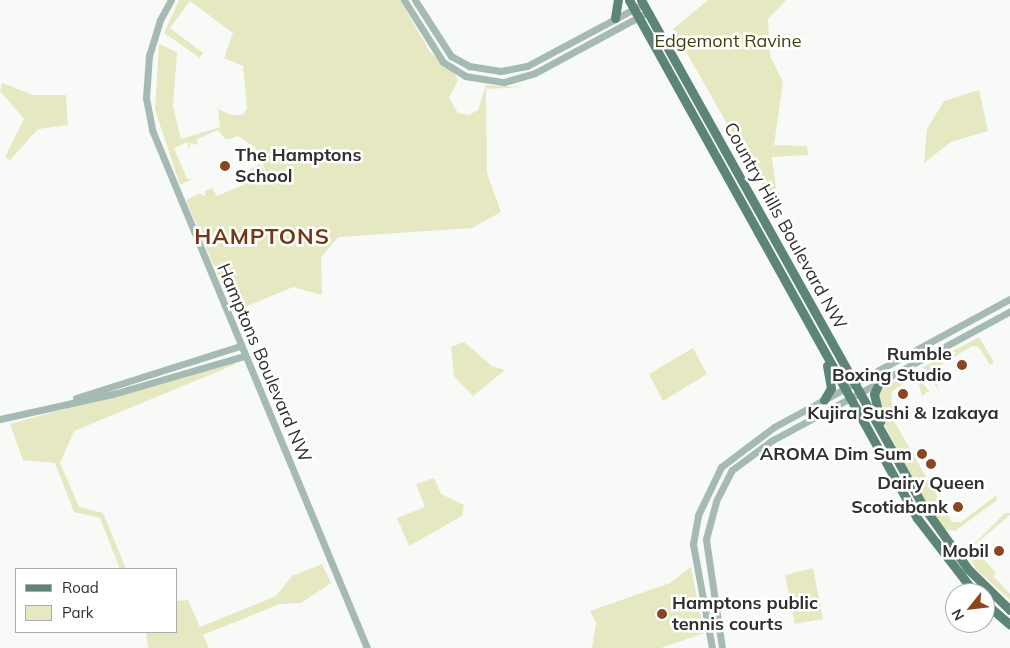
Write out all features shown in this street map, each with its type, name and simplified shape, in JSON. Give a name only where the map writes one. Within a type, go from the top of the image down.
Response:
[{"type":"main road","points":[[615,18],[618,0]]},
{"type":"main road","name":"Country Hills Boulevard NW","points":[[644,5],[854,384],[946,541],[1010,610]]},
{"type":"main road","name":"Country Hills Boulevard NW","points":[[634,8],[844,389],[930,540],[967,583]]},
{"type":"main road","points":[[824,352],[831,388],[824,400]]},
{"type":"main road","points":[[879,383],[874,399],[890,447]]},
{"type":"main road","points":[[995,612],[1010,625]]},
{"type":"street","name":"Hamptons Boulevard NW","points":[[171,0],[160,20],[149,55],[149,115],[244,356],[366,648]]},
{"type":"street","points":[[404,0],[432,51],[465,76],[480,80],[526,77],[634,8]]},
{"type":"street","points":[[415,0],[440,44],[451,56],[482,70],[526,66],[634,8],[644,5]]},
{"type":"street","points":[[712,648],[693,544],[698,515],[714,479],[740,449],[824,400],[1010,299]]},
{"type":"street","points":[[722,648],[706,539],[725,483],[749,455],[1010,310]]},
{"type":"street","points":[[61,404],[110,384],[240,346]]},
{"type":"street","points":[[0,420],[61,404],[113,394],[244,356]]},
{"type":"green space","points":[[179,0],[400,0],[430,52],[455,74],[458,80],[449,98],[458,113],[469,115],[478,110],[486,85],[524,87],[486,89],[487,173],[501,212],[472,228],[338,237],[321,257],[322,295],[293,287],[233,312],[186,200],[200,193],[205,197],[205,191],[212,188],[217,196],[254,180],[250,169],[260,164],[267,174],[256,148],[238,136],[226,140],[218,130],[197,139],[198,145],[190,143],[189,150],[187,142],[174,148],[187,179],[192,179],[180,185],[155,110],[159,44],[177,52],[173,106],[181,139],[220,127],[218,109],[231,115],[243,115],[247,108],[243,66],[224,58],[233,33],[190,1],[170,28],[203,53],[200,58],[164,33]]},
{"type":"green space","name":"Edgemont Ravine","points":[[708,0],[786,0],[768,19],[770,56],[783,82],[774,145],[807,146],[808,155],[772,157],[777,196],[770,199],[673,29]]},
{"type":"green space","points":[[2,83],[33,95],[66,95],[68,125],[38,129],[10,160],[5,157],[24,119],[0,91]]},
{"type":"green space","points":[[979,90],[988,131],[951,142],[924,163],[927,129],[944,101]]},
{"type":"green space","points":[[979,337],[994,362],[990,365],[979,347],[972,346],[934,369],[939,391],[923,367]]},
{"type":"green space","points":[[464,342],[492,366],[505,370],[473,396],[454,376],[451,347]]},
{"type":"green space","points":[[693,348],[707,374],[663,401],[649,374]]},
{"type":"green space","points":[[232,362],[236,364],[74,431],[60,463],[79,507],[103,513],[126,568],[120,568],[100,518],[74,512],[55,463],[23,460],[10,424]]},
{"type":"green space","points":[[911,370],[929,391],[922,396],[918,381],[911,379],[892,391],[891,400],[899,417],[894,421],[952,522],[961,522],[997,495],[996,501],[955,531],[943,529],[934,519],[879,414],[878,391]]},
{"type":"green space","points":[[434,478],[441,494],[464,505],[462,516],[409,546],[397,518],[425,507],[416,484]]},
{"type":"green space","points":[[1005,513],[1010,513],[972,547],[996,573],[993,576],[1010,594],[1010,600],[995,586],[995,583],[991,583],[976,569],[967,551]]},
{"type":"green space","points":[[322,564],[331,583],[301,603],[280,604],[203,635],[209,648],[148,648],[146,633],[178,633],[178,601],[188,600],[200,627],[276,596],[292,576]]},
{"type":"green space","points":[[691,567],[704,633],[661,648],[592,648],[596,623],[590,611],[670,583]]},
{"type":"green space","points":[[813,568],[823,619],[795,624],[785,575]]},
{"type":"place","name":"The Hamptons School","points":[[225,166]]},
{"type":"place","name":"Rumble Boxing Studio","points":[[962,365]]},
{"type":"place","name":"Kujira Sushi & Izakaya","points":[[903,394]]},
{"type":"place","name":"AROMA Dim Sum","points":[[922,454]]},
{"type":"place","name":"Dairy Queen","points":[[931,464]]},
{"type":"place","name":"Scotiabank","points":[[958,507]]},
{"type":"place","name":"Mobil","points":[[999,551]]},
{"type":"place","name":"Hamptons public tennis courts","points":[[662,614]]},
{"type":"district","name":"HAMPTONS","points":[[262,237]]}]
